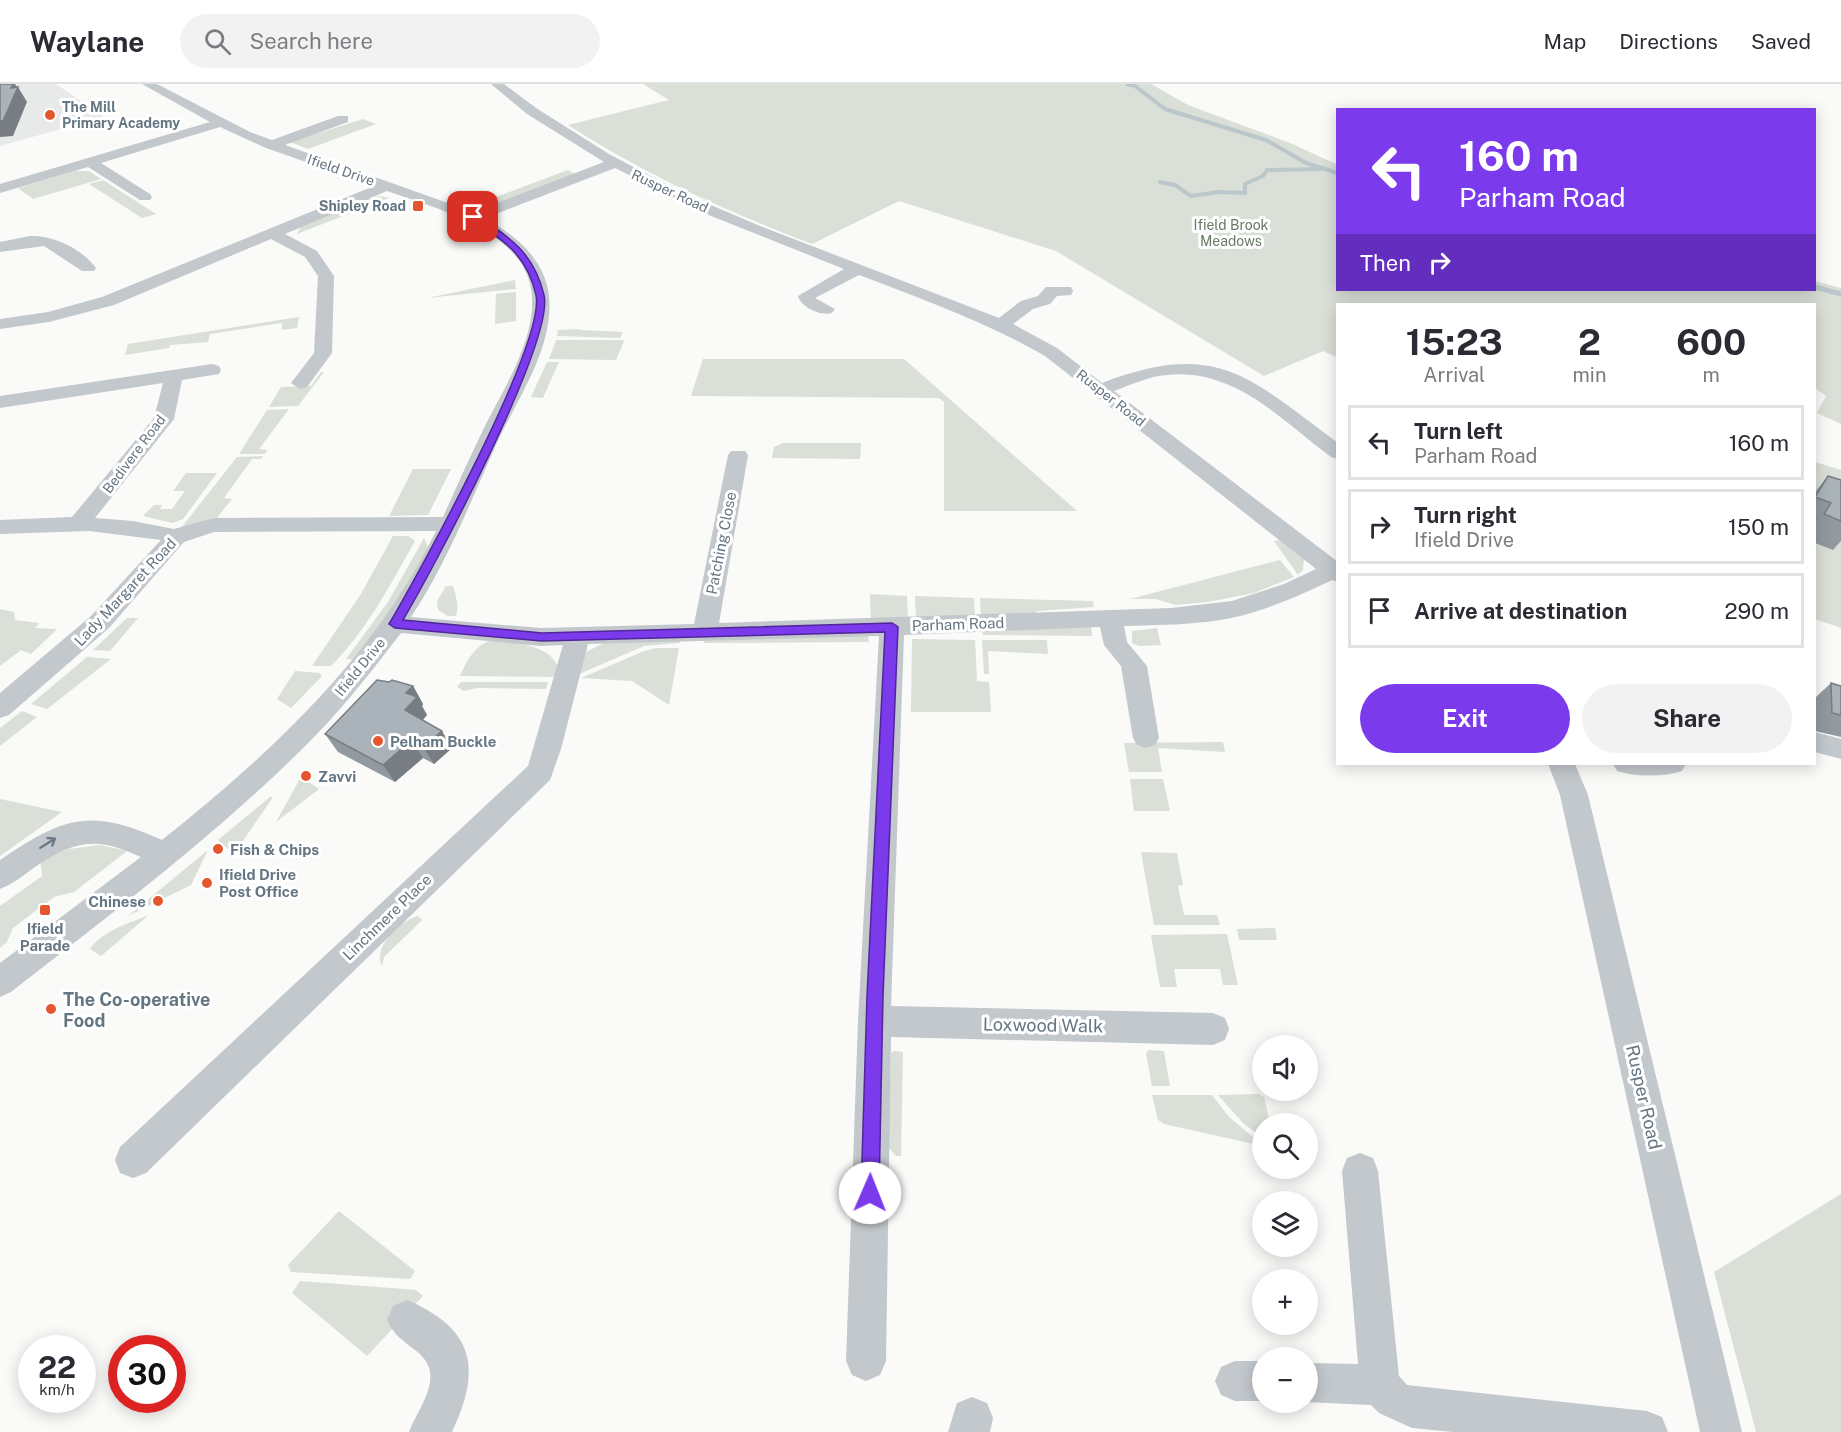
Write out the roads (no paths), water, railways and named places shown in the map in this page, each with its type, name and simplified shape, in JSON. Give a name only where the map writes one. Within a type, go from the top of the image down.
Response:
[{"type":"street","name":"Ifield Drive","points":[[0,982],[163,854],[270,765],[327,707],[395,624],[431,563],[520,376],[542,309],[537,282],[529,262],[503,236],[473,217],[271,145],[220,123],[148,84]]},
{"type":"street","name":"Rusper Road","points":[[497,84],[614,164],[691,203],[1001,325],[1051,352],[1336,572]]},
{"type":"street","name":"Ifield Drive","points":[[271,145],[343,119]]},
{"type":"street","points":[[0,189],[220,123]]},
{"type":"street","points":[[90,162],[145,197]]},
{"type":"street","points":[[473,217],[614,164]]},
{"type":"street","points":[[0,324],[49,317],[108,301],[387,186]]},
{"type":"street","points":[[273,234],[311,254],[326,276],[323,353],[300,384]]},
{"type":"street","points":[[0,247],[37,239],[50,240],[88,268]]},
{"type":"street","points":[[826,309],[808,301],[806,296],[857,269]]},
{"type":"street","points":[[1001,325],[1027,305],[1044,300],[1052,291],[1065,291]]},
{"type":"street","points":[[1100,390],[1165,369],[1191,368],[1222,374],[1253,388],[1336,451]]},
{"type":"street","points":[[0,402],[212,370]]},
{"type":"street","name":"Bedivere Road","points":[[78,524],[164,419],[174,376]]},
{"type":"street","name":"Patching Close","points":[[705,632],[738,455]]},
{"type":"street","points":[[0,527],[78,524],[142,530],[176,537]]},
{"type":"street","name":"Lady Margaret Road","points":[[0,708],[100,622],[176,537],[189,531],[214,525],[450,524]]},
{"type":"street","name":"Parham Road","points":[[395,624],[511,636],[578,636],[1110,619],[1234,609],[1292,590],[1336,572]]},
{"type":"street","points":[[1110,619],[1116,645],[1134,666],[1146,738]]},
{"type":"street","points":[[866,1361],[874,1021],[892,627]]},
{"type":"street","name":"Linchmere Place","points":[[133,1160],[540,772],[559,712],[578,636]]},
{"type":"street","name":"Rusper Road","points":[[1562,765],[1574,795],[1721,1432]]},
{"type":"street","points":[[0,876],[45,845],[75,830],[121,835],[163,854]]},
{"type":"street","name":"Loxwood Walk","points":[[874,1021],[1213,1029]]},
{"type":"street","points":[[1360,1171],[1380,1385],[1393,1400],[1412,1407],[1647,1432]]},
{"type":"street","points":[[407,1320],[445,1350],[449,1364],[450,1381],[446,1399],[430,1432]]},
{"type":"street","points":[[1318,1383],[1380,1385]]},
{"type":"waterway","points":[[1127,84],[1135,86],[1165,109],[1266,140],[1306,163],[1336,172]]},
{"type":"waterway","points":[[1160,182],[1175,185],[1191,196],[1218,192],[1245,193],[1245,184],[1263,176],[1267,170],[1320,169]]},
{"type":"waterway","points":[[1816,287],[1841,294]]},
{"type":"place","name":"The Mill Primary Academy","points":[[50,115]]},
{"type":"place","name":"Shipley Road","points":[[418,206]]},
{"type":"place","name":"Pelham Buckle","points":[[378,741]]},
{"type":"place","name":"Zavvi","points":[[306,776]]},
{"type":"place","name":"Fish & Chips","points":[[218,849]]},
{"type":"place","name":"Ifield Drive Post Office","points":[[207,883]]},
{"type":"place","name":"Chinese","points":[[158,901]]},
{"type":"place","name":"Ifield Parade","points":[[45,910]]},
{"type":"place","name":"The Co-operative Food","points":[[51,1009]]},
{"type":"park label","name":"Ifield Brook Meadows","points":[[1231,234]]}]
